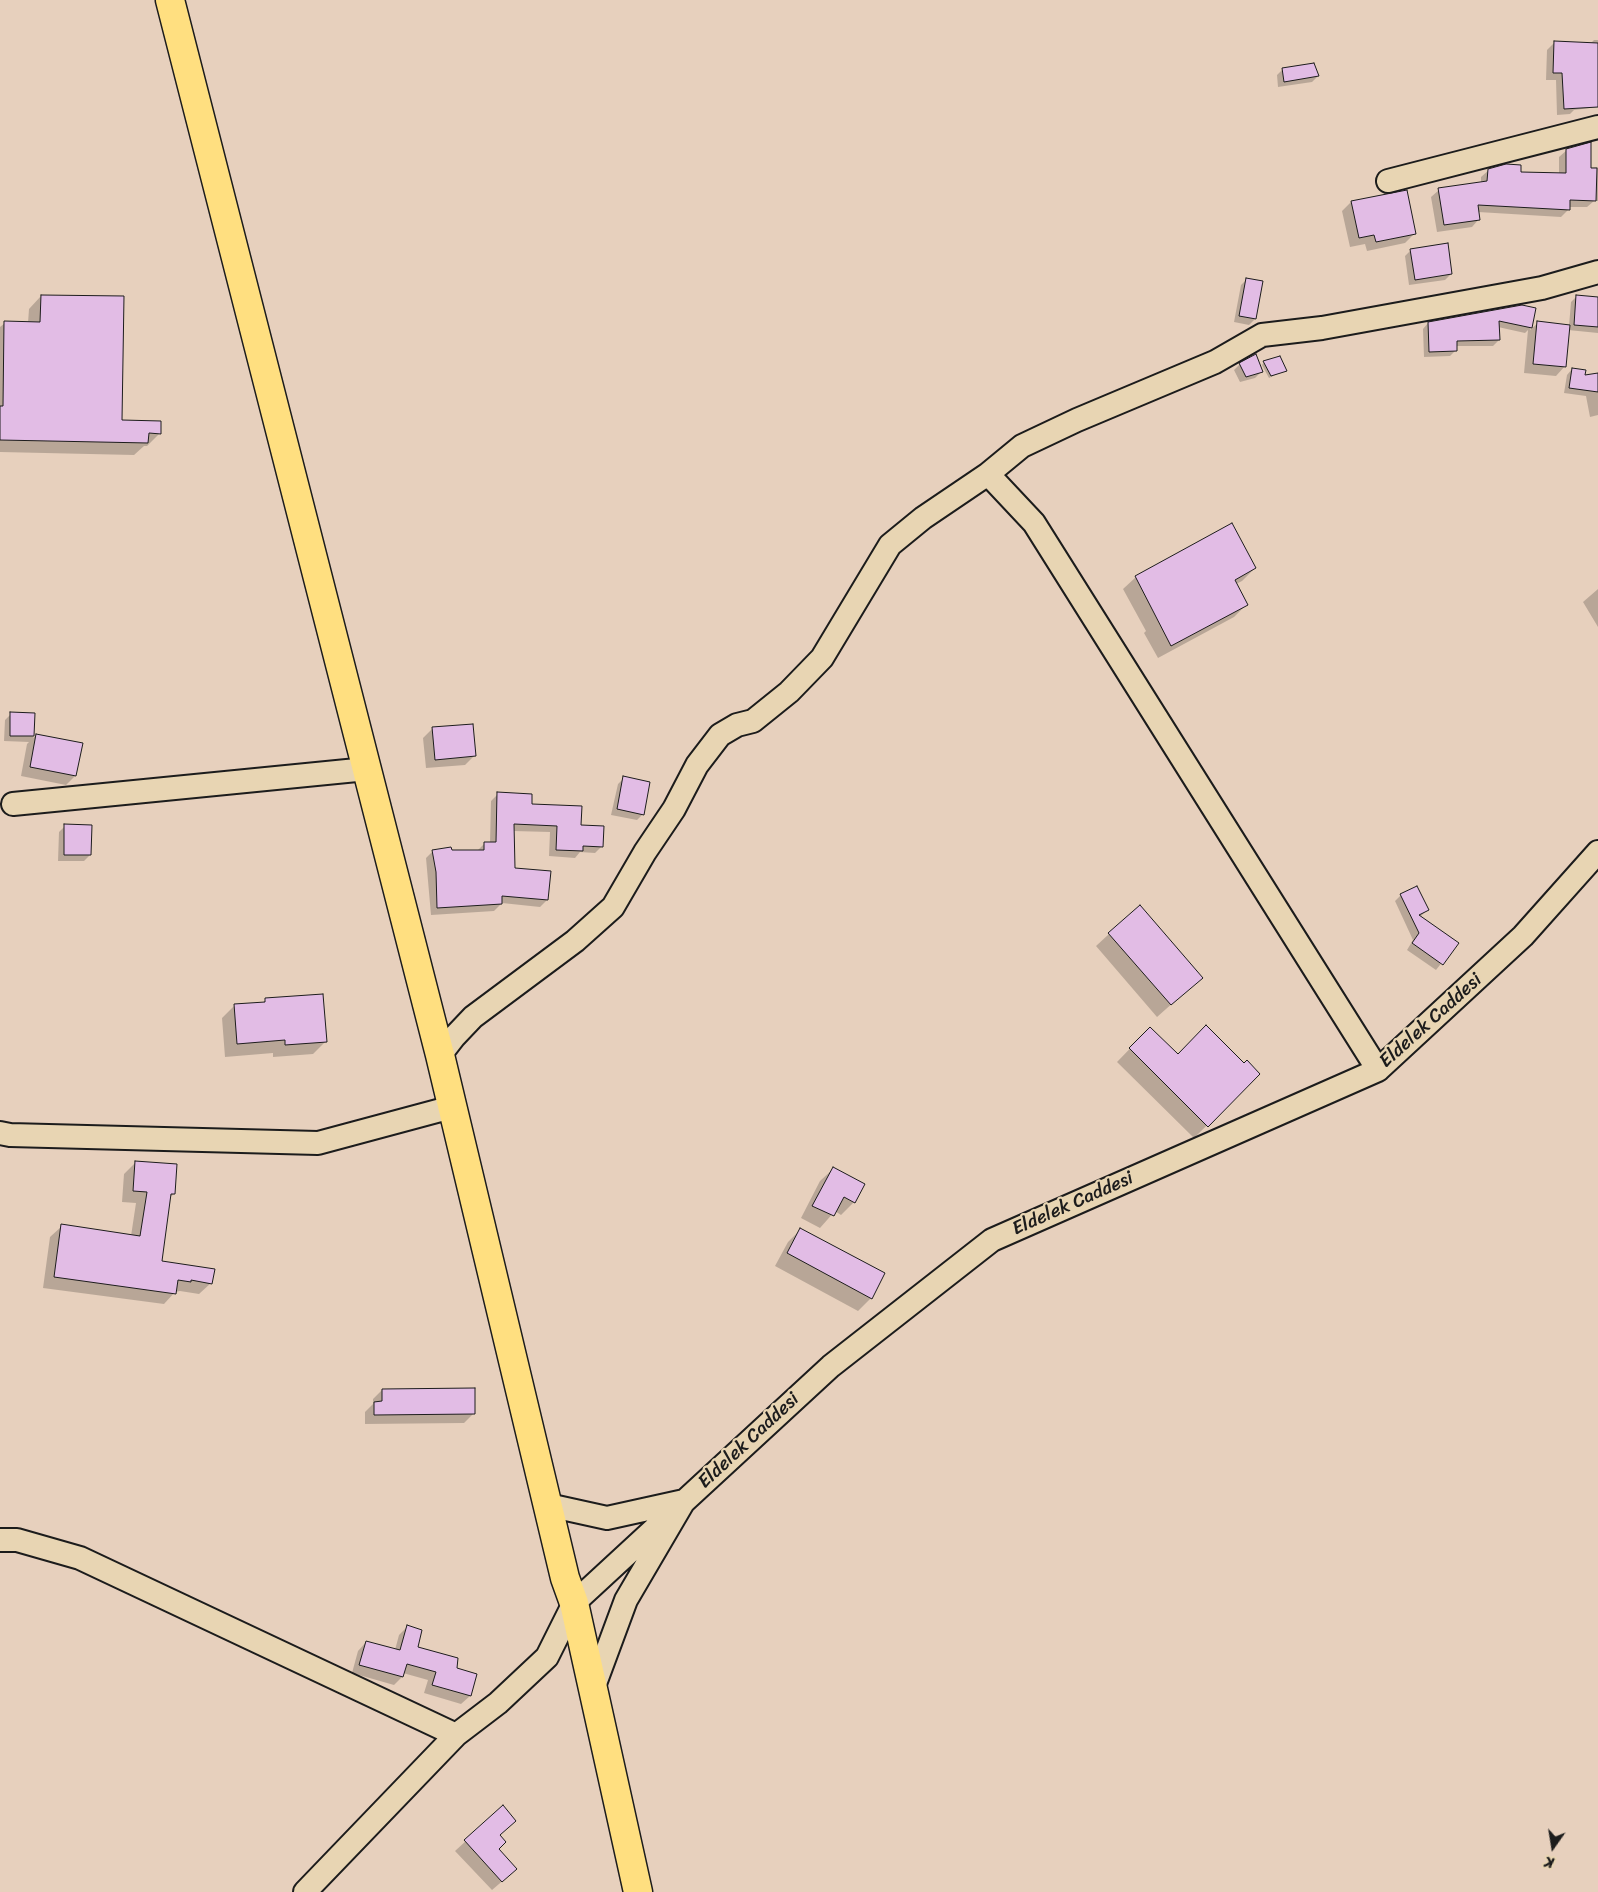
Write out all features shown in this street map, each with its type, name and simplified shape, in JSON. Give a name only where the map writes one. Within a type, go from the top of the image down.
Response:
[{"type":"main road","points":[[170,0],[440,1055],[565,1578],[574,1603],[638,1892]]},
{"type":"street","points":[[1388,181],[1598,127]]},
{"type":"street","points":[[440,1055],[473,1017],[575,941],[613,907],[645,852],[674,809],[697,764],[720,735],[737,725],[753,721],[789,692],[822,658],[890,545],[923,518],[988,474],[1022,446],[1077,420],[1215,362],[1262,335],[1322,328],[1542,288],[1598,272]]},
{"type":"street","points":[[988,474],[1034,523],[1378,1070]]},
{"type":"street","points":[[13,804],[367,769]]},
{"type":"street","name":"Eldelek Caddesi","points":[[574,1603],[831,1366],[992,1240],[1378,1070],[1523,936],[1598,852]]},
{"type":"street","points":[[0,1133],[10,1135],[318,1142],[452,1107]]},
{"type":"street","points":[[548,1505],[607,1518],[684,1501]]},
{"type":"street","points":[[593,1690],[626,1600],[684,1501]]},
{"type":"street","points":[[0,1540],[17,1540],[80,1558],[456,1735]]},
{"type":"street","points":[[305,1892],[456,1735],[498,1703],[547,1657],[574,1603]]},
{"type":"building","points":[[1554,41],[1598,43],[1598,107],[1564,109],[1562,73],[1553,73]]},
{"type":"building","points":[[1314,63],[1319,76],[1284,82],[1282,68]]},
{"type":"building","points":[[1591,142],[1591,168],[1597,168],[1596,201],[1570,200],[1570,210],[1478,205],[1480,220],[1444,225],[1438,188],[1487,181],[1488,169],[1506,164],[1521,165],[1521,172],[1566,173],[1566,149]]},
{"type":"building","points":[[1407,190],[1416,234],[1376,242],[1374,235],[1359,238],[1351,201]]},
{"type":"building","points":[[1448,243],[1452,274],[1415,280],[1410,249]]},
{"type":"building","points":[[1246,278],[1263,281],[1256,319],[1239,316]]},
{"type":"building","points":[[41,295],[124,296],[122,420],[161,421],[161,434],[149,433],[148,443],[0,440],[0,406],[3,406],[4,321],[40,322]]},
{"type":"building","points":[[1576,295],[1598,297],[1598,327],[1574,325]]},
{"type":"building","points":[[1522,305],[1536,308],[1532,328],[1499,321],[1500,340],[1457,341],[1457,351],[1429,352],[1428,322]]},
{"type":"building","points":[[1537,321],[1570,325],[1566,367],[1533,364]]},
{"type":"building","points":[[1256,354],[1263,372],[1246,377],[1239,363]]},
{"type":"building","points":[[1280,356],[1287,371],[1271,376],[1263,361]]},
{"type":"building","points":[[1572,368],[1586,370],[1585,375],[1598,373],[1598,392],[1569,388]]},
{"type":"building","points":[[1232,523],[1256,568],[1235,580],[1248,605],[1171,646],[1135,576]]},
{"type":"building","points":[[10,712],[35,713],[34,736],[10,736]]},
{"type":"building","points":[[473,724],[476,756],[435,760],[432,727]]},
{"type":"building","points":[[36,734],[83,743],[76,776],[30,767]]},
{"type":"building","points":[[623,776],[650,782],[644,815],[617,809]]},
{"type":"building","points":[[497,792],[532,794],[532,804],[582,806],[581,825],[604,826],[603,847],[583,846],[583,851],[556,850],[557,826],[514,824],[515,868],[551,871],[548,900],[502,896],[502,904],[437,908],[436,872],[432,850],[451,847],[452,850],[484,850],[484,842],[496,842]]},
{"type":"building","points":[[64,824],[92,825],[91,855],[64,855]]},
{"type":"building","points":[[1417,886],[1429,910],[1419,915],[1459,943],[1443,965],[1412,943],[1419,933],[1400,894]]},
{"type":"building","points":[[1140,905],[1203,978],[1171,1005],[1108,933]]},
{"type":"building","points":[[323,994],[327,1042],[285,1045],[285,1040],[237,1044],[234,1004],[265,1002],[265,998]]},
{"type":"building","points":[[1206,1025],[1244,1063],[1247,1060],[1260,1074],[1208,1127],[1129,1048],[1150,1027],[1178,1054]]},
{"type":"building","points":[[135,1161],[177,1164],[175,1194],[171,1194],[162,1261],[215,1269],[212,1284],[191,1280],[191,1282],[178,1280],[176,1294],[54,1277],[61,1224],[140,1236],[147,1192],[133,1191]]},
{"type":"building","points":[[833,1167],[865,1184],[855,1203],[844,1197],[834,1216],[812,1206]]},
{"type":"building","points":[[800,1228],[885,1273],[872,1299],[787,1253]]},
{"type":"building","points":[[475,1388],[475,1414],[374,1415],[374,1402],[382,1401],[382,1389]]},
{"type":"building","points":[[407,1625],[422,1630],[418,1647],[458,1658],[457,1668],[477,1674],[471,1696],[432,1685],[436,1672],[407,1664],[403,1677],[359,1665],[366,1641],[400,1650]]},
{"type":"building","points":[[503,1805],[516,1821],[500,1835],[506,1842],[499,1849],[517,1869],[502,1882],[464,1840]]}]
